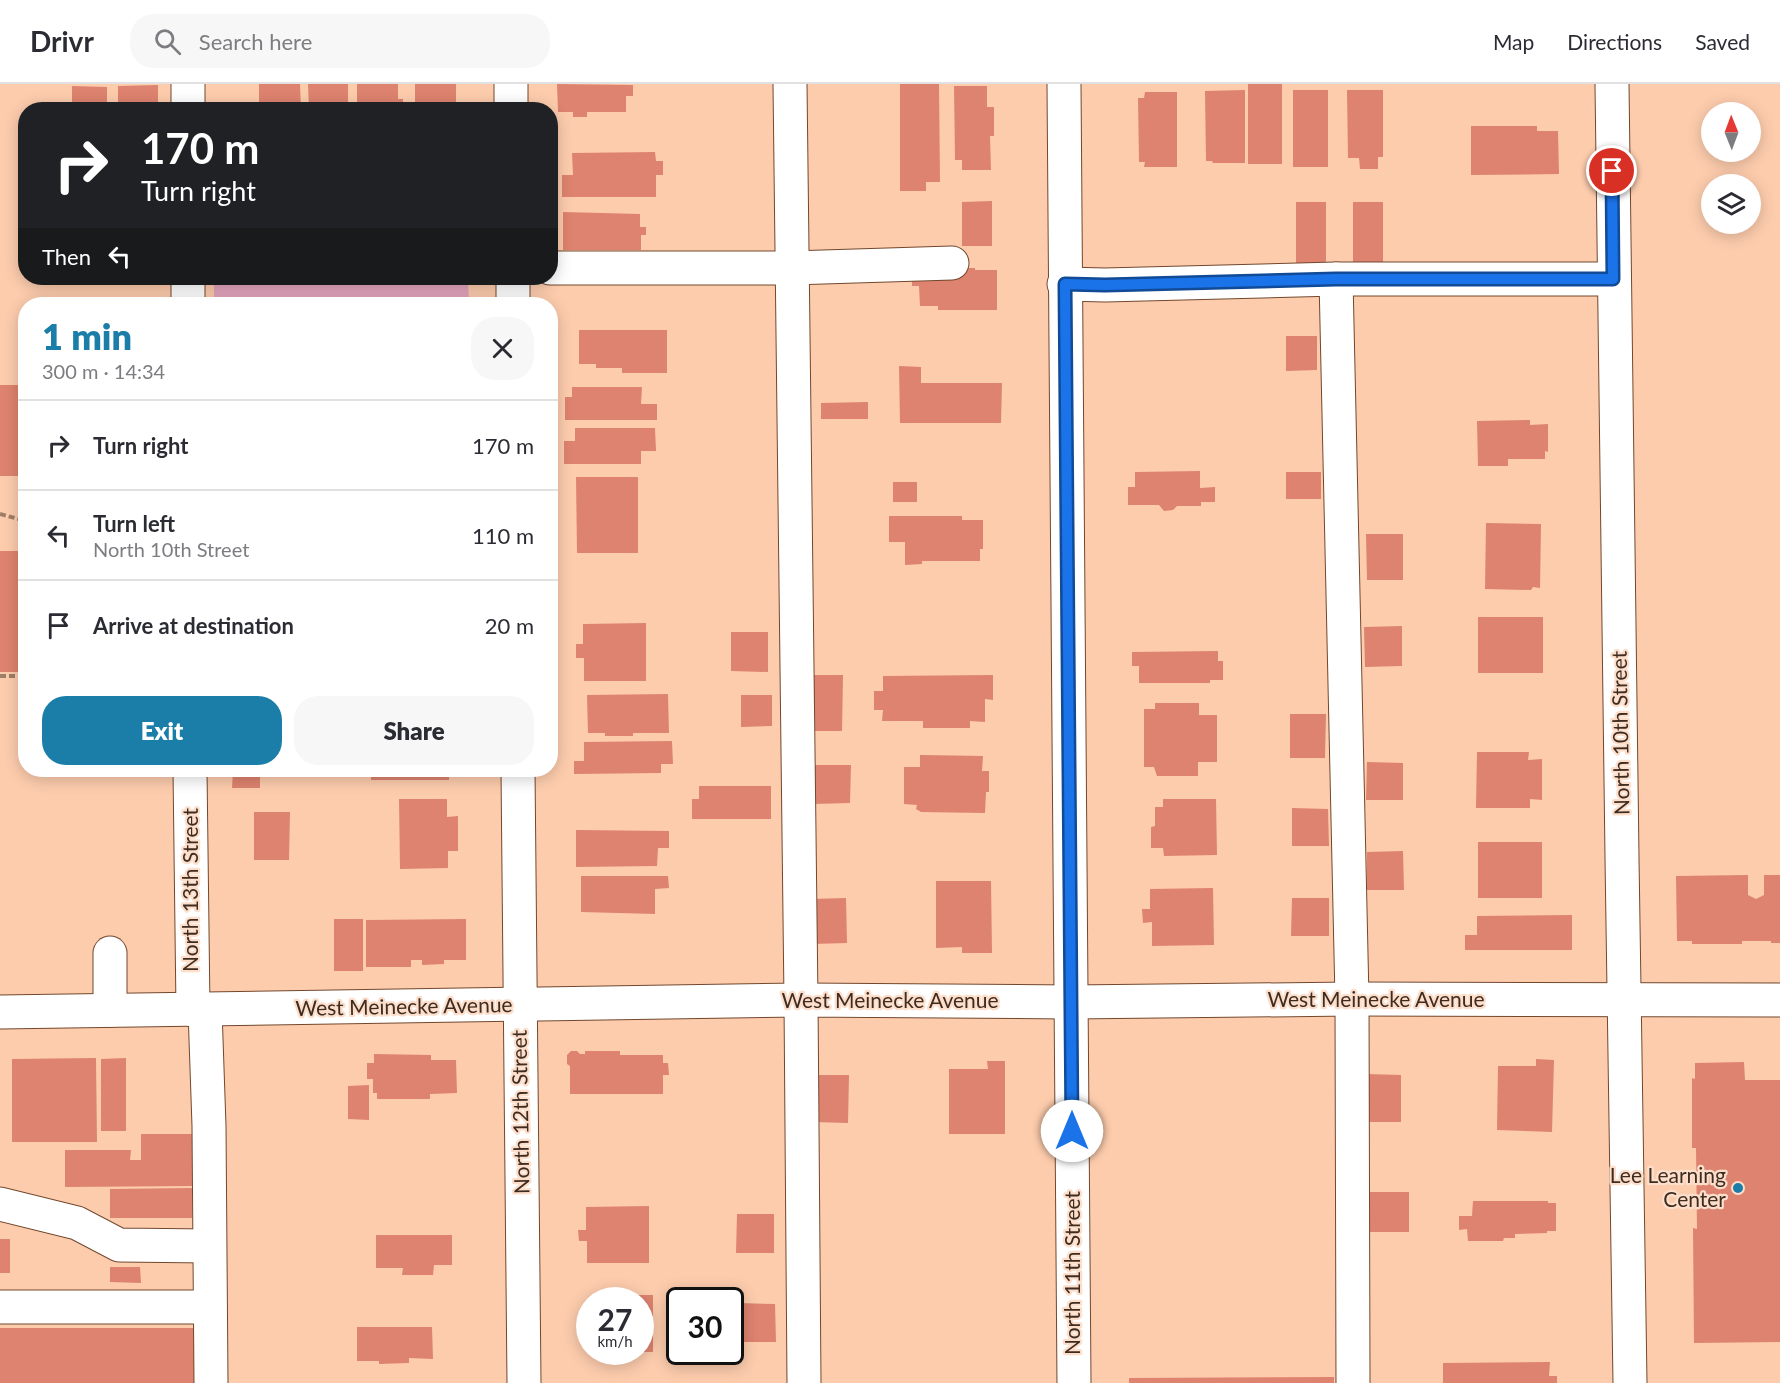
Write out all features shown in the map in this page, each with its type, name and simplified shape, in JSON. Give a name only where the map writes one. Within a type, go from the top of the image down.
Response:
[{"type":"street","points":[[188,84],[188,102]]},
{"type":"street","points":[[511,84],[511,102]]},
{"type":"street","points":[[790,84],[804,1383]]},
{"type":"street","name":"North 11th Street","points":[[1064,84],[1074,1383]]},
{"type":"street","name":"North 10th Street","points":[[1612,84],[1630,1383]]},
{"type":"street","points":[[558,268],[791,268],[952,263]]},
{"type":"street","points":[[1065,284],[1336,279],[1613,279]]},
{"type":"street","points":[[1336,279],[1352,999],[1353,1383]]},
{"type":"street","name":"North 13th Street","points":[[190,777],[199,1010],[209,1126],[211,1383]]},
{"type":"street","name":"North 12th Street","points":[[518,777],[524,1383]]},
{"type":"street","points":[[110,952],[110,1010]]},
{"type":"street","name":"West Meinecke Avenue","points":[[0,1012],[801,1000],[1071,1002],[1352,999],[1780,1000]]},
{"type":"street","points":[[0,1204],[77,1223],[119,1245],[209,1246]]},
{"type":"street","points":[[0,1307],[210,1307]]},
{"type":"path","points":[[0,514],[18,519]]},
{"type":"path","points":[[0,676],[18,676]]},
{"type":"shaded area","points":[[214,285],[468,285],[469,297],[214,297]]},
{"type":"building","points":[[259,84],[300,84],[301,102],[259,102]]},
{"type":"building","points":[[308,84],[348,84],[348,102],[309,102]]},
{"type":"building","points":[[357,84],[398,84],[398,99],[403,99],[403,102],[357,102]]},
{"type":"building","points":[[415,84],[456,84],[456,102],[415,102]]},
{"type":"building","points":[[557,84],[633,85],[633,96],[626,96],[626,112],[587,112],[587,117],[573,117],[573,112],[558,112]]},
{"type":"building","points":[[900,84],[939,84],[940,182],[926,182],[926,191],[900,191]]},
{"type":"building","points":[[1248,84],[1282,84],[1282,164],[1248,164]]},
{"type":"building","points":[[158,85],[158,102],[118,102],[118,86]]},
{"type":"building","points":[[72,86],[107,87],[107,102],[72,102]]},
{"type":"building","points":[[954,86],[987,86],[987,107],[994,107],[994,136],[990,136],[991,170],[962,170],[962,160],[955,160]]},
{"type":"building","points":[[1245,90],[1245,163],[1206,161],[1205,91]]},
{"type":"building","points":[[1293,90],[1328,90],[1328,167],[1293,167]]},
{"type":"building","points":[[1347,90],[1383,90],[1383,157],[1378,157],[1378,169],[1360,169],[1359,158],[1348,158]]},
{"type":"building","points":[[1145,92],[1177,92],[1177,167],[1144,167],[1145,162],[1139,162],[1138,98],[1144,98]]},
{"type":"building","points":[[1471,126],[1537,126],[1537,131],[1558,131],[1559,174],[1471,175]]},
{"type":"building","points":[[655,152],[656,161],[663,161],[663,175],[656,175],[656,197],[562,197],[562,175],[573,175],[572,153]]},
{"type":"building","points":[[992,201],[992,246],[962,246],[962,202]]},
{"type":"building","points":[[1296,202],[1326,202],[1326,264],[1296,264]]},
{"type":"building","points":[[1353,202],[1383,202],[1383,265],[1353,265]]},
{"type":"building","points":[[563,212],[640,214],[640,227],[646,227],[646,235],[641,235],[641,250],[563,250]]},
{"type":"building","points":[[922,268],[997,270],[997,310],[938,310],[938,306],[920,306],[919,286],[912,286],[912,273]]},
{"type":"building","points":[[579,330],[667,330],[667,373],[622,373],[622,368],[596,368],[596,364],[579,364]]},
{"type":"building","points":[[1286,336],[1317,336],[1317,370],[1286,371]]},
{"type":"building","points":[[899,366],[921,367],[921,383],[1002,383],[1001,423],[900,423]]},
{"type":"building","points":[[0,385],[18,385],[18,476],[0,476]]},
{"type":"building","points":[[572,387],[642,387],[641,404],[657,404],[657,420],[565,420],[565,397],[572,397]]},
{"type":"building","points":[[868,402],[868,419],[821,419],[821,403]]},
{"type":"building","points":[[1530,420],[1530,425],[1548,424],[1548,452],[1545,451],[1545,459],[1508,459],[1508,466],[1478,466],[1477,421]]},
{"type":"building","points":[[575,428],[655,428],[656,451],[641,451],[641,464],[564,464],[564,441],[575,441]]},
{"type":"building","points":[[1200,471],[1200,488],[1215,487],[1215,502],[1201,502],[1201,506],[1177,506],[1173,510],[1164,511],[1159,505],[1128,505],[1128,487],[1135,487],[1135,472]]},
{"type":"building","points":[[1286,472],[1321,472],[1321,499],[1286,499]]},
{"type":"building","points":[[576,477],[638,477],[638,553],[577,553]]},
{"type":"building","points":[[893,482],[917,482],[917,502],[893,502]]},
{"type":"building","points":[[889,516],[962,516],[962,520],[983,520],[983,549],[980,549],[980,561],[922,561],[922,564],[905,565],[905,542],[889,542]]},
{"type":"building","points":[[1486,523],[1541,524],[1540,588],[1533,587],[1531,590],[1485,589]]},
{"type":"building","points":[[1366,534],[1403,534],[1403,580],[1367,580]]},
{"type":"building","points":[[0,551],[18,551],[18,672],[0,672]]},
{"type":"building","points":[[1478,617],[1543,617],[1543,673],[1478,673]]},
{"type":"building","points":[[646,623],[646,681],[584,681],[584,658],[576,658],[576,644],[583,644],[583,624]]},
{"type":"building","points":[[1402,626],[1402,666],[1365,667],[1364,627]]},
{"type":"building","points":[[731,632],[768,632],[768,672],[731,671]]},
{"type":"building","points":[[1218,651],[1218,661],[1223,661],[1223,680],[1210,680],[1210,683],[1139,683],[1139,666],[1132,666],[1132,652]]},
{"type":"building","points":[[810,675],[843,675],[842,731],[810,731]]},
{"type":"building","points":[[993,675],[993,700],[985,699],[985,722],[970,721],[970,728],[923,728],[923,721],[882,721],[883,710],[874,710],[874,691],[883,691],[883,676]]},
{"type":"building","points":[[668,694],[669,733],[605,736],[605,733],[588,733],[587,695]]},
{"type":"building","points":[[741,695],[772,695],[772,726],[741,727]]},
{"type":"building","points":[[1155,703],[1199,703],[1199,715],[1217,715],[1217,762],[1198,762],[1198,776],[1157,776],[1154,767],[1144,767],[1144,709],[1155,709]]},
{"type":"building","points":[[1290,714],[1326,714],[1325,758],[1290,758]]},
{"type":"building","points":[[672,741],[673,764],[661,764],[661,773],[574,774],[574,761],[584,761],[584,742]]},
{"type":"building","points":[[1477,752],[1529,752],[1528,760],[1542,759],[1542,800],[1530,799],[1530,808],[1476,808]]},
{"type":"building","points":[[920,755],[983,756],[982,771],[989,771],[989,792],[986,792],[985,813],[921,812],[916,809],[917,805],[904,804],[904,767],[920,767]]},
{"type":"building","points":[[1367,762],[1403,763],[1403,800],[1366,800]]},
{"type":"building","points":[[814,765],[851,765],[850,803],[814,804]]},
{"type":"building","points":[[233,777],[260,777],[260,788],[232,788]]},
{"type":"building","points":[[371,777],[449,777],[449,780],[371,780]]},
{"type":"building","points":[[699,786],[771,786],[771,819],[692,819],[692,799],[699,799]]},
{"type":"building","points":[[399,799],[447,799],[447,817],[458,816],[458,851],[448,851],[448,868],[400,869]]},
{"type":"building","points":[[1163,799],[1216,799],[1217,855],[1164,856],[1163,848],[1151,848],[1151,827],[1155,826],[1155,807],[1163,807]]},
{"type":"building","points":[[1292,808],[1328,809],[1329,846],[1292,846]]},
{"type":"building","points":[[254,812],[290,812],[289,860],[254,860]]},
{"type":"building","points":[[576,830],[669,831],[669,848],[658,848],[657,866],[576,867]]},
{"type":"building","points":[[1478,842],[1542,842],[1542,898],[1478,898]]},
{"type":"building","points":[[1403,851],[1404,890],[1367,890],[1367,852]]},
{"type":"building","points":[[1748,875],[1748,895],[1756,899],[1764,895],[1764,875],[1780,875],[1780,943],[1742,941],[1742,944],[1692,944],[1692,941],[1677,941],[1676,876]]},
{"type":"building","points":[[581,876],[668,876],[669,888],[655,889],[655,914],[581,912]]},
{"type":"building","points":[[936,881],[991,881],[992,953],[962,953],[962,947],[936,948]]},
{"type":"building","points":[[1213,888],[1214,945],[1152,946],[1152,922],[1143,923],[1142,909],[1150,909],[1150,889]]},
{"type":"building","points":[[846,898],[847,943],[812,944],[811,899]]},
{"type":"building","points":[[1292,898],[1329,898],[1329,936],[1291,936]]},
{"type":"building","points":[[1572,915],[1572,950],[1465,950],[1465,935],[1477,935],[1477,916]]},
{"type":"building","points":[[334,919],[363,919],[363,971],[334,971]]},
{"type":"building","points":[[466,919],[466,960],[444,960],[444,964],[422,965],[422,960],[411,960],[411,967],[366,967],[366,920]]},
{"type":"building","points":[[571,1051],[577,1051],[580,1054],[585,1054],[585,1051],[620,1051],[620,1055],[663,1055],[663,1063],[668,1063],[669,1075],[663,1075],[663,1094],[570,1094],[570,1066],[567,1064],[567,1055]]},
{"type":"building","points":[[374,1054],[431,1055],[431,1060],[456,1060],[457,1093],[430,1094],[430,1099],[377,1099],[377,1093],[373,1093],[373,1079],[367,1079],[367,1063],[374,1063]]},
{"type":"building","points":[[96,1058],[97,1142],[12,1142],[12,1059]]},
{"type":"building","points":[[126,1058],[126,1131],[101,1131],[101,1059]]},
{"type":"building","points":[[1536,1059],[1554,1060],[1552,1132],[1497,1130],[1498,1066],[1536,1066]]},
{"type":"building","points":[[987,1061],[1005,1061],[1005,1134],[949,1134],[949,1069],[988,1069]]},
{"type":"building","name":"Lee Learning Center","points":[[1744,1062],[1745,1080],[1780,1080],[1780,1342],[1694,1343],[1693,1228],[1697,1229],[1696,1148],[1692,1148],[1692,1078],[1695,1079],[1695,1063]]},
{"type":"building","points":[[1366,1074],[1401,1075],[1401,1122],[1365,1122]]},
{"type":"building","points":[[813,1075],[849,1075],[848,1123],[813,1122]]},
{"type":"building","points":[[369,1085],[369,1120],[348,1119],[348,1086]]},
{"type":"building","points":[[141,1134],[194,1134],[194,1186],[65,1187],[65,1150],[131,1150],[130,1160],[141,1160]]},
{"type":"building","points":[[192,1188],[192,1218],[110,1218],[110,1189]]},
{"type":"building","points":[[1370,1192],[1409,1192],[1409,1232],[1370,1232]]},
{"type":"building","points":[[1473,1201],[1548,1201],[1548,1203],[1556,1203],[1556,1231],[1515,1234],[1515,1238],[1504,1238],[1503,1241],[1468,1241],[1467,1229],[1459,1230],[1459,1216],[1472,1216]]},
{"type":"building","points":[[649,1206],[649,1263],[587,1263],[587,1241],[579,1241],[578,1230],[586,1230],[586,1207]]},
{"type":"building","points":[[737,1214],[774,1214],[774,1253],[736,1253]]},
{"type":"building","points":[[376,1235],[452,1235],[452,1265],[434,1265],[433,1275],[402,1275],[403,1268],[376,1268]]},
{"type":"building","points":[[0,1239],[10,1239],[10,1273],[0,1273]]},
{"type":"building","points":[[110,1267],[140,1267],[141,1283],[110,1282]]},
{"type":"building","points":[[744,1303],[775,1304],[776,1342],[744,1342]]},
{"type":"building","points":[[357,1327],[432,1327],[433,1359],[409,1358],[409,1363],[379,1364],[379,1361],[357,1361]]},
{"type":"building","points":[[0,1328],[195,1328],[195,1383],[0,1383]]},
{"type":"building","points":[[1550,1362],[1549,1376],[1557,1376],[1557,1383],[1443,1383],[1443,1363]]},
{"type":"building","points":[[1334,1377],[1334,1383],[1129,1383],[1129,1378]]},
{"type":"place","name":"Lee Learning Center","points":[[1738,1188]]},
{"type":"route","points":[[1072,1131],[1065,284],[1336,279],[1613,279],[1612,171]]}]
